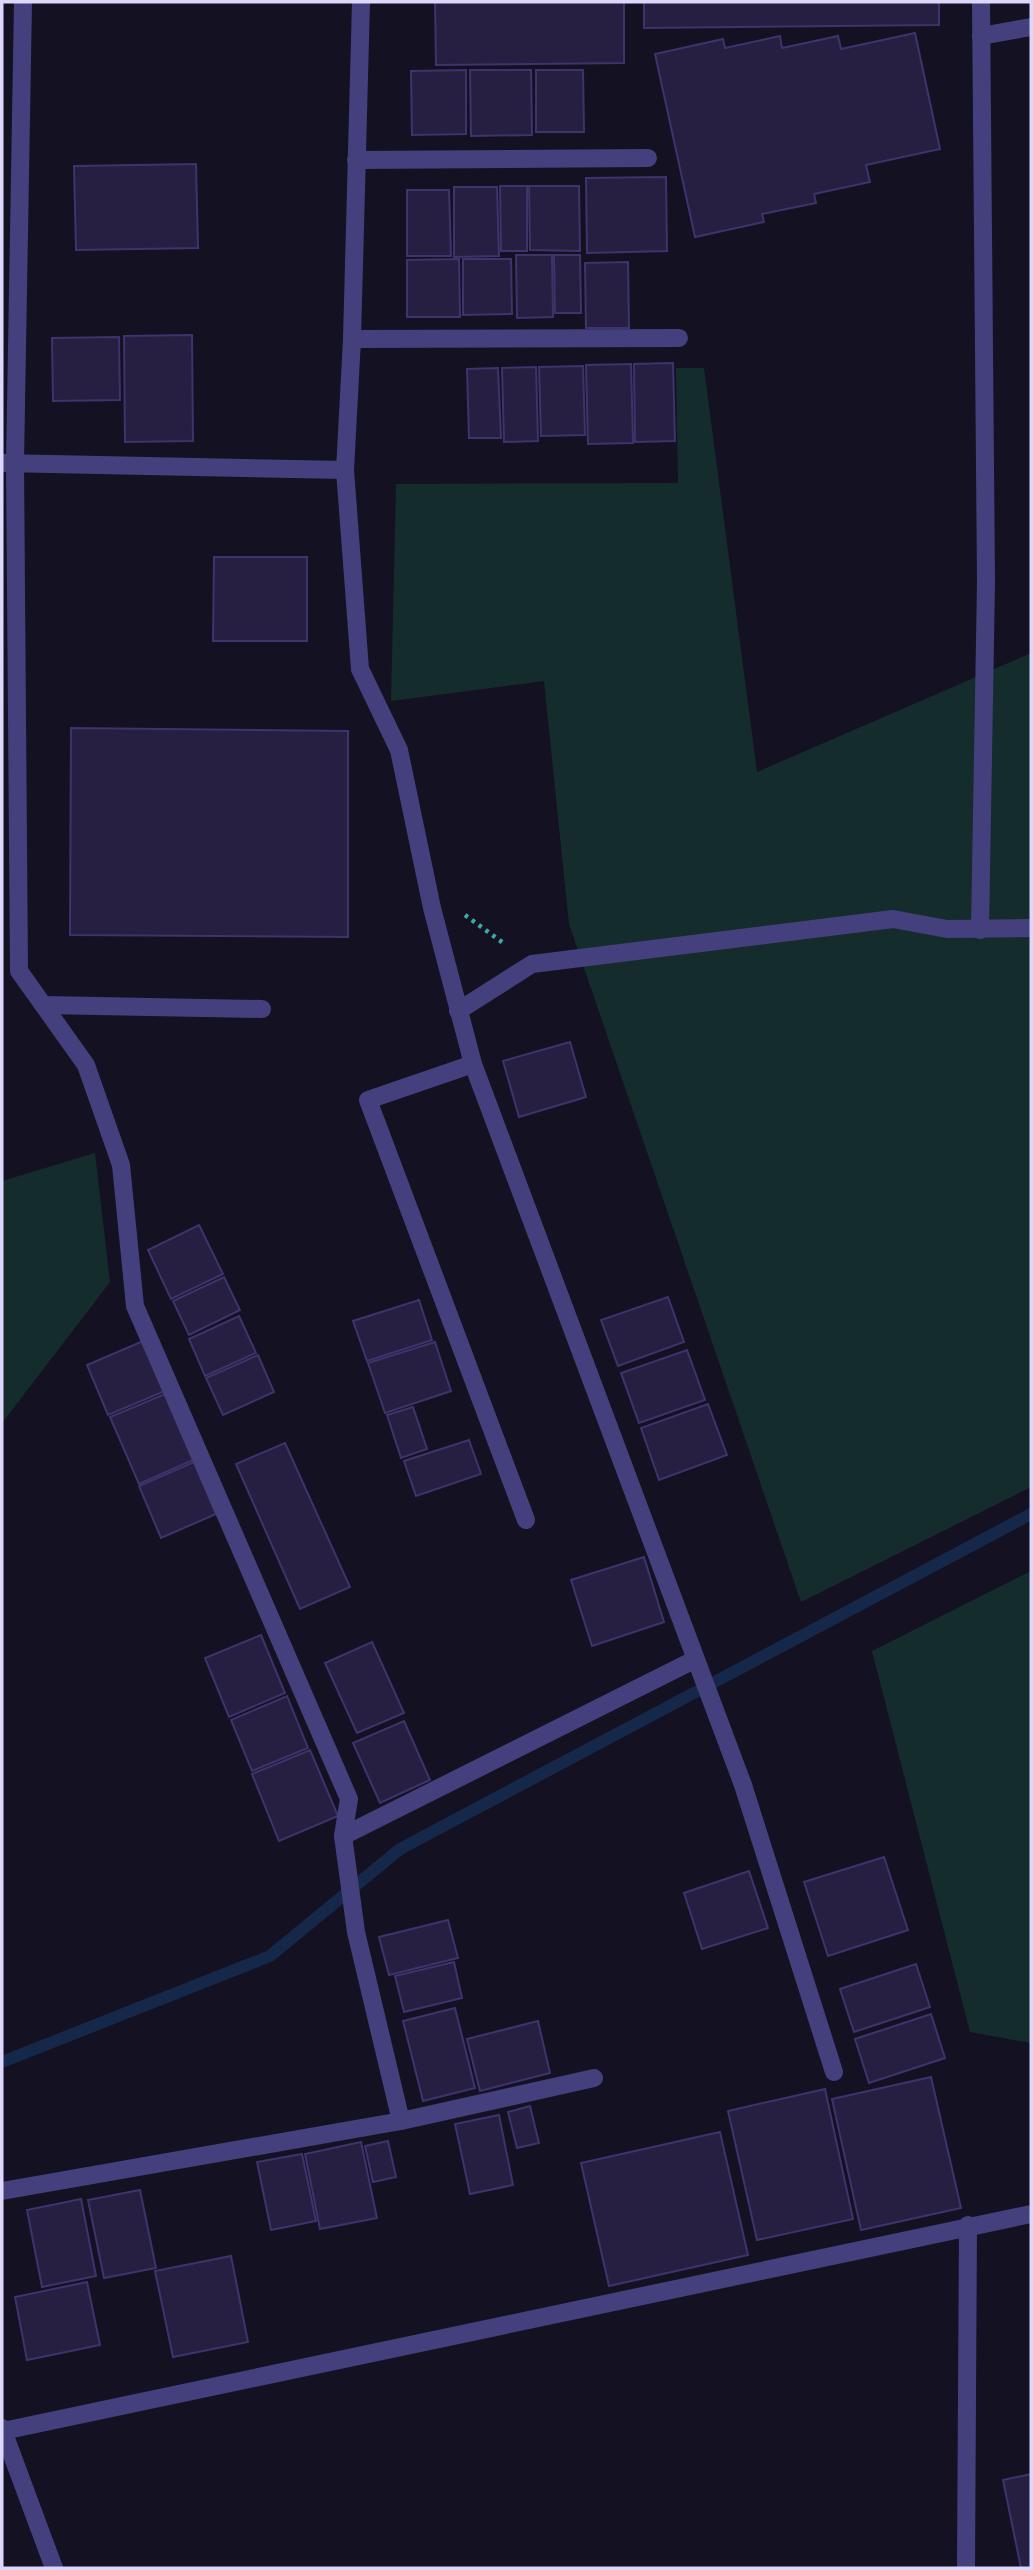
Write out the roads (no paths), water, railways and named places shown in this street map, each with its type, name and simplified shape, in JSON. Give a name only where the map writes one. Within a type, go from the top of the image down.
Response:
[{"type":"street","points":[[23,2],[8,463],[19,971],[86,1065],[121,1166],[135,1306],[349,1799],[343,1836],[356,1932],[401,2120]]},
{"type":"street","points":[[360,2],[352,339],[345,470],[360,669],[400,750],[428,888],[473,1064],[743,1785],[834,2072]]},
{"type":"street","points":[[980,930],[986,582],[981,2]]},
{"type":"street","points":[[981,36],[1031,27]]},
{"type":"street","points":[[356,160],[648,158]]},
{"type":"street","points":[[352,339],[679,338]]},
{"type":"street","points":[[8,463],[345,470]]},
{"type":"street","points":[[458,1010],[532,964],[892,919],[947,929],[1031,928]]},
{"type":"street","points":[[44,1005],[262,1009]]},
{"type":"street","points":[[473,1064],[368,1100],[526,1520]]},
{"type":"street","points":[[343,1836],[694,1660]]},
{"type":"street","points":[[2,2191],[401,2120],[594,2078]]},
{"type":"street","points":[[54,2568],[2,2429],[968,2225],[1031,2214]]},
{"type":"street","points":[[966,2568],[968,2225]]},
{"type":"waterway","points":[[2,2062],[270,1956],[400,1849],[1031,1514]]}]
